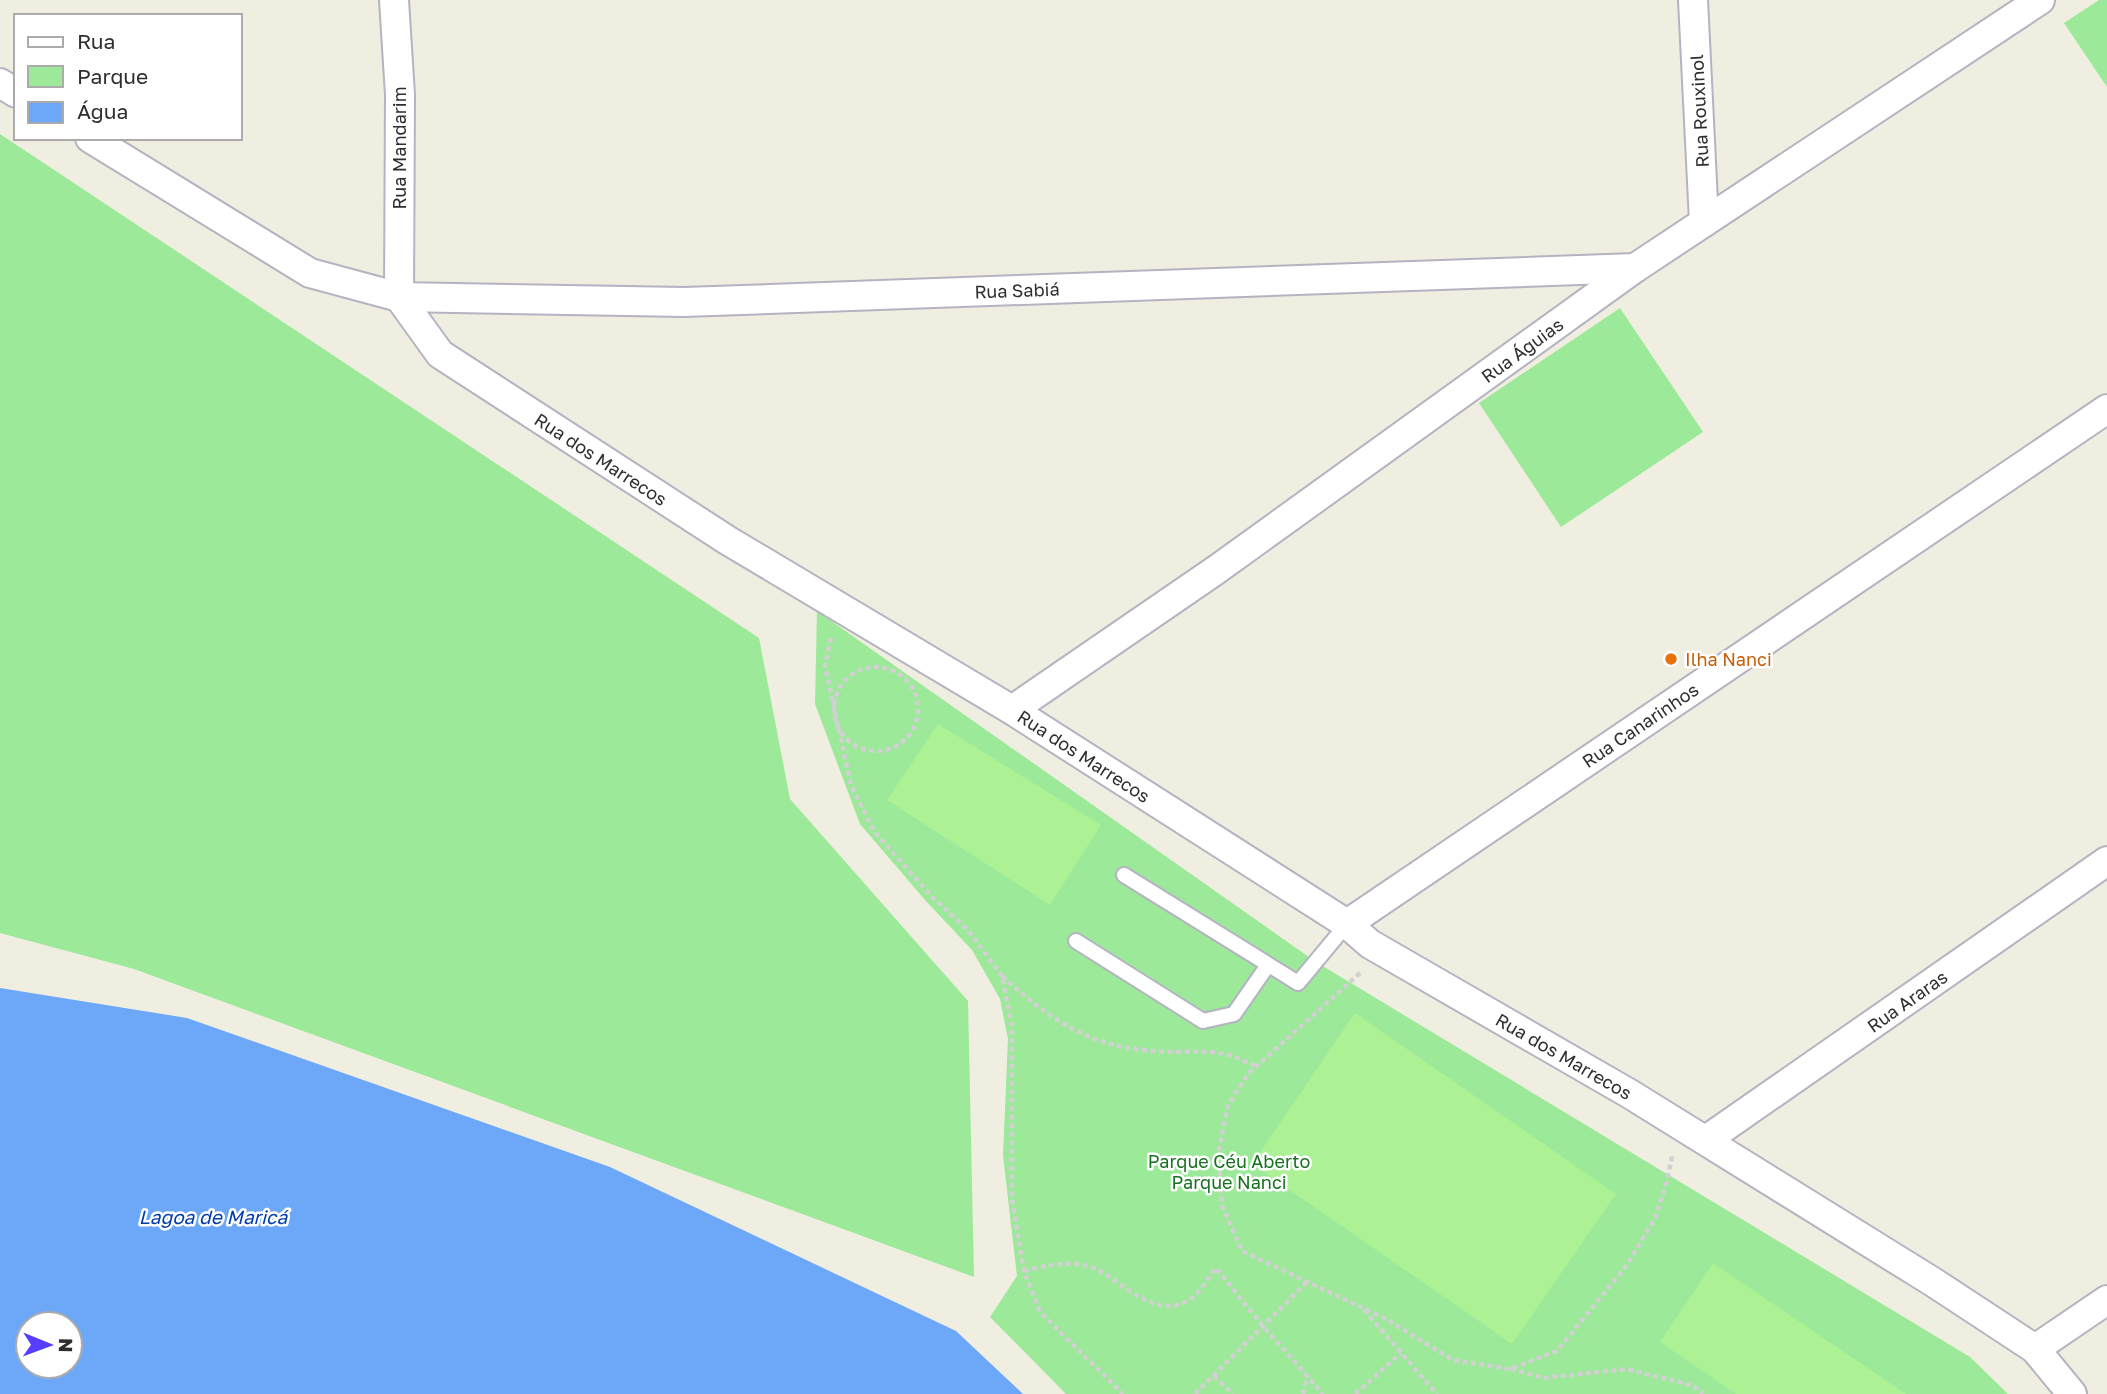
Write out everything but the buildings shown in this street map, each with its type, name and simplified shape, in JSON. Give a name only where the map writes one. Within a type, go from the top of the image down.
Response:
[{"type":"street","name":"Rua Mandarim","points":[[394,0],[400,94],[399,297]]},
{"type":"street","name":"Rua Rouxinol","points":[[1693,0],[1704,222]]},
{"type":"street","name":"Rua Águias","points":[[1012,710],[1228,561],[1635,268],[2040,0]]},
{"type":"street","points":[[93,140],[310,273],[399,297]]},
{"type":"street","name":"Rua Sabiá","points":[[399,297],[684,302],[1635,268]]},
{"type":"street","name":"Rua dos Marrecos","points":[[399,297],[440,354],[727,540],[1012,710],[1347,924],[1370,944],[1630,1094],[1933,1282],[2035,1349],[2071,1394]]},
{"type":"street","name":"Rua Canarinhos","points":[[1347,924],[2107,409]]},
{"type":"street","name":"Rua Araras","points":[[1706,1140],[2107,861]]},
{"type":"street","points":[[2035,1349],[2107,1300]]},
{"type":"lane","points":[[1124,875],[1298,982],[1347,924]]},
{"type":"lane","points":[[1076,941],[1203,1021],[1234,1014],[1268,965]]},
{"type":"path","points":[[845,610],[832,636],[825,666],[851,785],[874,831],[932,896],[967,929],[1002,976],[1031,1002],[1066,1027],[1105,1043],[1152,1051],[1222,1053],[1256,1066]]},
{"type":"path","points":[[867,667],[894,670],[905,678],[918,701],[918,715],[907,739],[895,747],[881,751],[866,751],[853,745],[842,735],[836,722],[834,707],[844,680],[867,667]]},
{"type":"path","points":[[1384,952],[1256,1066],[1228,1105],[1218,1154],[1222,1205],[1242,1251],[1386,1319],[1453,1360],[1510,1369],[1543,1378],[1627,1369],[1694,1386],[1703,1394]]},
{"type":"path","points":[[1002,976],[1012,1026],[1012,1199],[1024,1271],[1040,1312],[1123,1394]]},
{"type":"path","points":[[1510,1369],[1557,1352],[1627,1265],[1655,1218],[1667,1181],[1678,1125]]},
{"type":"path","points":[[1024,1271],[1042,1266],[1069,1264],[1092,1267],[1152,1305],[1177,1305],[1193,1297],[1216,1268],[1323,1394]]},
{"type":"path","points":[[1195,1394],[1307,1282]]},
{"type":"path","points":[[1362,1308],[1437,1394]]},
{"type":"path","points":[[1356,1394],[1401,1353]]},
{"type":"path","points":[[1214,1376],[1233,1394]]},
{"type":"path","points":[[1303,1394],[1307,1376]]},
{"type":"green space","points":[[2099,0],[2107,0],[2107,87],[2064,23]]},
{"type":"green space","points":[[0,134],[759,638],[790,799],[968,1001],[974,1277],[134,969],[0,933]]},
{"type":"green space","points":[[1620,308],[1703,432],[1561,527],[1479,403]]},
{"type":"green space","name":"Parque Céu Aberto Parque Nanci","points":[[817,611],[1316,962],[1970,1357],[2008,1394],[1066,1394],[990,1317],[1017,1276],[1003,1155],[1008,1039],[1000,999],[972,950],[860,824],[815,704]]},
{"type":"green space","points":[[938,724],[1101,825],[1050,905],[887,800]]},
{"type":"green space","points":[[1355,1013],[1616,1194],[1512,1344],[1252,1164]]},
{"type":"green space","points":[[1713,1263],[1906,1394],[1736,1394],[1660,1342]]},
{"type":"water","name":"Lagoa de Maricá","points":[[0,988],[187,1018],[610,1167],[956,1331],[1023,1394],[0,1394]]},
{"type":"place","name":"Ilha Nanci","points":[[1671,659]]}]
